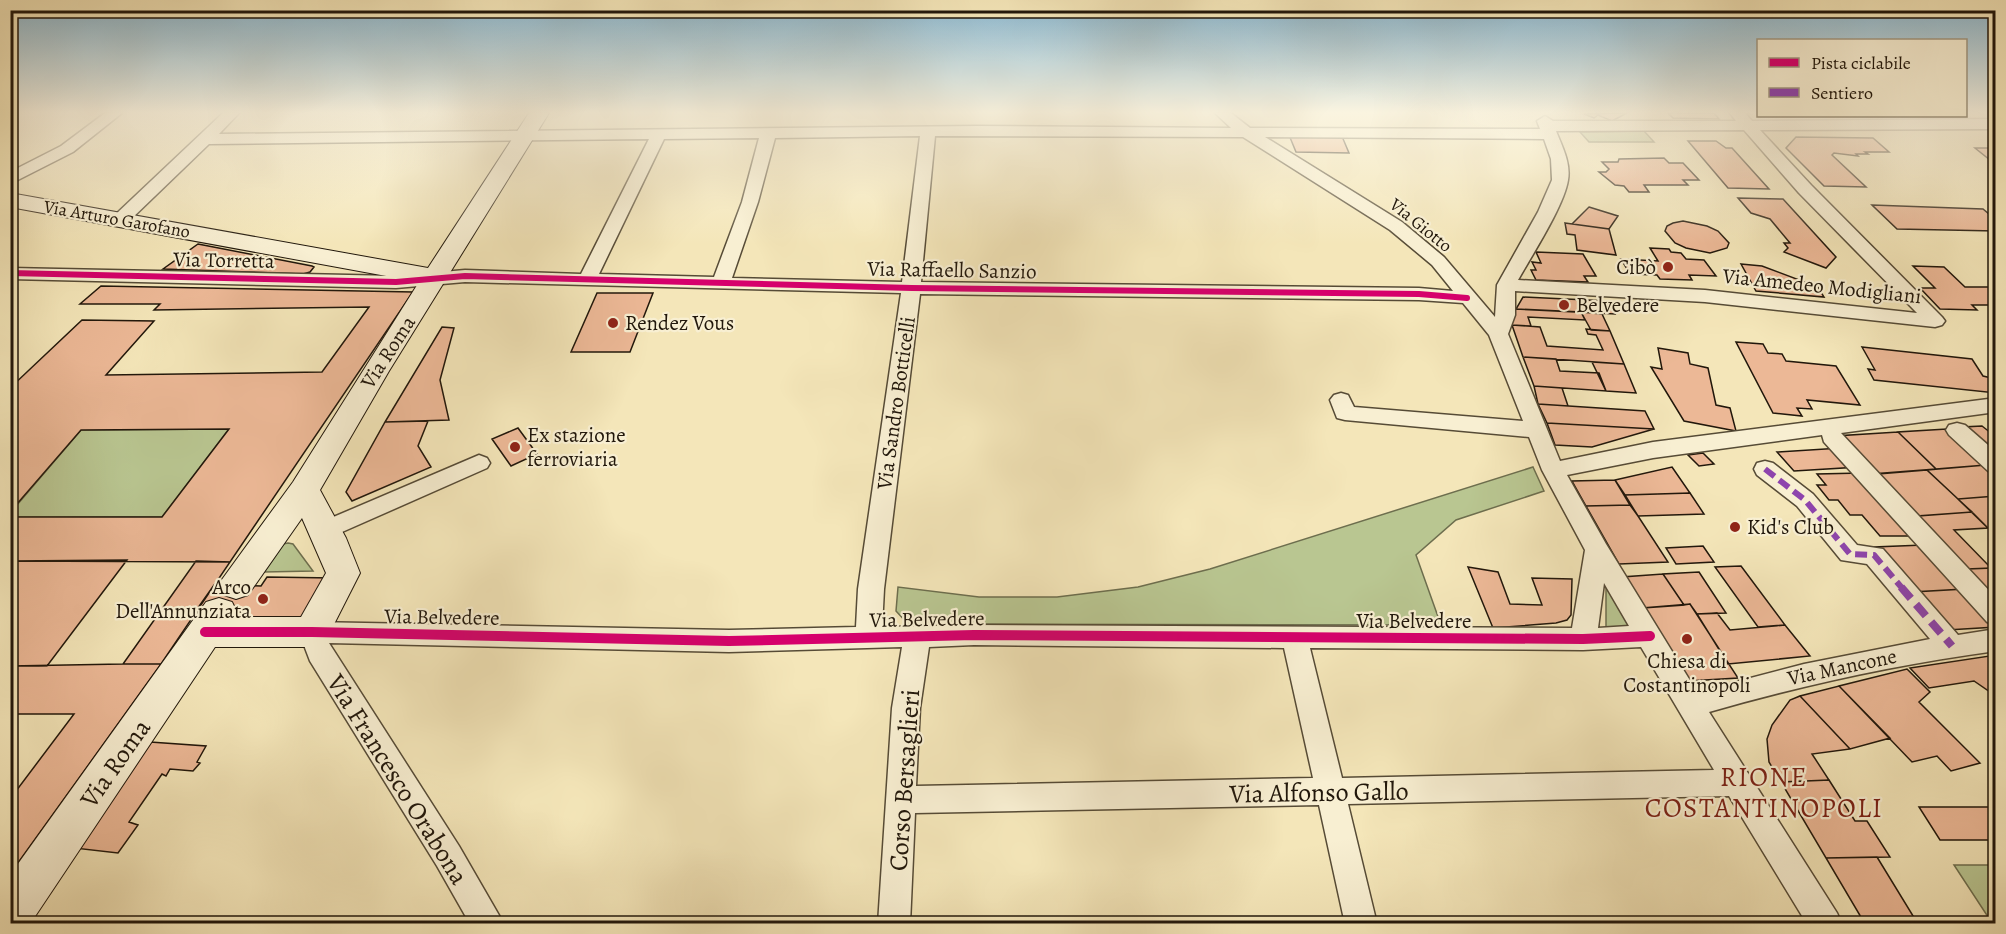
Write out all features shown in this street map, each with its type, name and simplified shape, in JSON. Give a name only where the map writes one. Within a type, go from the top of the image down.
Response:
[{"type":"street","points":[[10,179],[53,157]]},
{"type":"street","points":[[122,219],[188,157]]},
{"type":"street","name":"Via Roma","points":[[10,914],[304,490],[375,371],[513,157]]},
{"type":"street","points":[[587,280],[648,157]]},
{"type":"street","points":[[721,283],[750,202],[762,157]]},
{"type":"street","name":"Via Sandro Botticelli","points":[[868,638],[871,589],[912,288],[925,157]]},
{"type":"street","name":"Via Giotto","points":[[1285,157],[1396,226],[1437,261],[1498,334]]},
{"type":"street","points":[[1558,157],[1560,180],[1547,212],[1506,285],[1505,315],[1498,334],[1553,470],[1737,783],[1826,924]]},
{"type":"street","name":"Via Amedeo Modigliani","points":[[1506,285],[1705,296],[1935,321],[1776,157]]},
{"type":"street","name":"Via Arturo Garofano","points":[[10,200],[436,277]]},
{"type":"street","points":[[337,280],[358,263]]},
{"type":"street","name":"Via Torretta","points":[[10,273],[396,282],[436,277]]},
{"type":"street","name":"Via Raffaello Sanzio","points":[[436,277],[912,288],[1419,294],[1467,298]]},
{"type":"street","points":[[1341,400],[1345,413],[1537,430]]},
{"type":"street","points":[[1553,470],[1653,450],[1995,405]]},
{"type":"street","points":[[1957,430],[1995,465]]},
{"type":"street","points":[[1832,437],[1995,615]]},
{"type":"street","points":[[325,530],[479,462]]},
{"type":"street","points":[[1765,469],[1805,500],[1850,554],[1874,555],[1952,646]]},
{"type":"street","points":[[304,490],[325,530],[343,573],[312,632]]},
{"type":"street","points":[[1583,639],[1598,550]]},
{"type":"street","name":"Via Belvedere","points":[[220,610],[312,632],[729,641],[917,636],[1583,639],[1650,636]]},
{"type":"street","name":"Via Francesco Orabona","points":[[312,632],[319,653],[448,856],[488,924]]},
{"type":"street","name":"Corso Bersaglieri","points":[[894,924],[906,708],[917,636]]},
{"type":"street","points":[[1295,638],[1361,924]]},
{"type":"street","name":"Via Mancone","points":[[1691,705],[1776,681],[1926,649],[1995,640]]},
{"type":"street","name":"Via Alfonso Gallo","points":[[901,800],[1737,783]]},
{"type":"green space","points":[[229,429],[162,517],[11,517],[11,512],[81,430]]},
{"type":"green space","points":[[1533,467],[1544,491],[1456,520],[1416,555],[1441,625],[908,624],[896,611],[898,587],[979,597],[1057,597],[1138,587],[1210,569]]},
{"type":"green space","points":[[283,544],[293,544],[313,571],[264,572]]},
{"type":"green space","points":[[1606,576],[1641,628],[1606,629]]},
{"type":"green space","points":[[1954,865],[1995,865],[1995,923],[1992,923]]},
{"type":"building","points":[[1701,157],[1740,157],[1769,189],[1728,188]]},
{"type":"building","points":[[1795,157],[1834,157],[1866,187],[1824,186]]},
{"type":"building","points":[[1986,157],[1996,157],[1996,160],[1990,160]]},
{"type":"building","points":[[1664,158],[1669,163],[1683,163],[1699,180],[1683,180],[1688,185],[1644,185],[1649,192],[1629,192],[1624,186],[1615,185],[1599,172],[1606,172],[1609,169],[1602,162],[1618,162],[1619,159]]},
{"type":"building","points":[[1738,198],[1783,199],[1836,257],[1826,268],[1784,252],[1788,248],[1784,243],[1790,243],[1770,219],[1751,213]]},
{"type":"building","points":[[1872,205],[1983,209],[1996,220],[1996,231],[1897,229]]},
{"type":"building","points":[[1589,207],[1618,216],[1609,229],[1572,224]]},
{"type":"building","points":[[1683,221],[1718,231],[1729,243],[1727,248],[1710,253],[1675,243],[1665,231],[1667,226]]},
{"type":"building","points":[[1565,223],[1609,229],[1616,255],[1577,250],[1575,235],[1567,234]]},
{"type":"building","points":[[198,244],[314,267],[310,272],[303,274],[163,269]]},
{"type":"building","name":"Cibò","points":[[1650,248],[1669,249],[1671,252],[1681,253],[1686,259],[1704,260],[1716,276],[1689,275],[1692,280],[1660,279],[1657,275],[1630,274],[1621,259],[1658,261]]},
{"type":"building","points":[[1536,252],[1583,254],[1596,276],[1584,276],[1588,282],[1536,280],[1531,270],[1536,270],[1532,262],[1541,263]]},
{"type":"building","points":[[1741,264],[1762,266],[1818,287],[1824,297],[1756,291]]},
{"type":"building","points":[[1913,266],[1944,267],[1965,287],[1996,287],[1996,305],[1972,305],[1977,310],[1940,309],[1920,288],[1935,288]]},
{"type":"building","points":[[101,286],[413,292],[230,562],[10,561],[10,517],[162,517],[229,429],[81,430],[10,512],[10,388],[82,320],[154,321],[106,375],[322,372],[369,307],[154,310],[160,304],[80,304]]},
{"type":"building","name":"Rendez Vous","points":[[597,293],[653,293],[630,352],[571,352]]},
{"type":"building","name":"Belvedere","points":[[1523,297],[1608,301],[1615,314],[1516,309]]},
{"type":"building","points":[[1516,309],[1581,312],[1585,320],[1528,317],[1531,326],[1512,325],[1508,314]]},
{"type":"building","points":[[1581,312],[1602,314],[1610,331],[1591,330]]},
{"type":"building","points":[[1512,325],[1540,327],[1547,346],[1603,350],[1596,335],[1588,334],[1586,329],[1610,331],[1624,364],[1523,357]]},
{"type":"building","points":[[442,327],[454,328],[440,380],[449,420],[385,422]]},
{"type":"building","points":[[1736,342],[1763,344],[1768,353],[1782,354],[1786,361],[1836,366],[1860,405],[1807,400],[1812,409],[1797,408],[1802,416],[1773,413]]},
{"type":"building","points":[[1862,347],[1972,359],[1983,376],[1996,379],[1996,393],[1874,380],[1868,369],[1875,370]]},
{"type":"building","points":[[1658,348],[1688,353],[1690,364],[1708,368],[1716,405],[1730,408],[1736,431],[1684,421],[1651,367],[1662,369]]},
{"type":"building","points":[[1523,357],[1556,359],[1560,371],[1599,373],[1606,391],[1534,386]]},
{"type":"building","points":[[1592,362],[1624,364],[1636,393],[1606,391]]},
{"type":"building","points":[[1534,386],[1562,388],[1568,406],[1538,404]]},
{"type":"building","points":[[1538,404],[1645,411],[1654,429],[1547,423]]},
{"type":"building","points":[[428,421],[418,446],[431,467],[352,501],[346,492],[385,422]]},
{"type":"building","points":[[1547,423],[1654,429],[1592,447],[1555,445]]},
{"type":"building","points":[[1982,426],[1996,437],[1996,452],[1963,427]]},
{"type":"building","name":"Ex stazione ferroviaria","points":[[518,428],[537,454],[511,466],[492,439]]},
{"type":"building","points":[[1947,429],[1986,465],[1936,469],[1898,432]]},
{"type":"building","points":[[1898,432],[1936,469],[1871,474],[1835,436]]},
{"type":"building","points":[[1841,448],[1859,467],[1794,471],[1777,452]]},
{"type":"building","points":[[1703,453],[1714,464],[1699,466],[1688,455]]},
{"type":"building","points":[[1986,465],[1996,473],[1996,496],[1958,499],[1927,470]]},
{"type":"building","points":[[1672,467],[1690,493],[1625,495],[1615,480]]},
{"type":"building","points":[[1927,470],[1972,512],[1918,516],[1878,474]]},
{"type":"building","points":[[1862,473],[1916,536],[1880,536],[1862,515],[1850,515],[1838,500],[1829,500],[1817,485],[1826,485],[1817,474]]},
{"type":"building","points":[[1615,480],[1630,505],[1586,506],[1572,481]]},
{"type":"building","points":[[1690,493],[1704,514],[1638,516],[1625,495]]},
{"type":"building","points":[[1996,496],[1996,536],[1958,499]]},
{"type":"building","points":[[1630,505],[1668,562],[1619,564],[1586,506]]},
{"type":"building","points":[[1972,512],[1988,528],[1954,530],[1991,568],[1968,569],[1918,516]]},
{"type":"building","points":[[1924,545],[1964,589],[1913,592],[1874,547]]},
{"type":"building","points":[[1703,546],[1714,562],[1676,564],[1666,548]]},
{"type":"building","points":[[127,560],[47,666],[10,666],[10,561]]},
{"type":"building","points":[[196,561],[230,562],[161,664],[123,664]]},
{"type":"building","points":[[1741,566],[1785,625],[1758,627],[1715,567]]},
{"type":"building","points":[[1468,567],[1498,572],[1510,604],[1542,605],[1532,578],[1572,579],[1571,615],[1567,620],[1556,623],[1493,628]]},
{"type":"building","points":[[1991,568],[1996,574],[1996,598],[1968,569]]},
{"type":"building","points":[[1699,572],[1726,613],[1697,614],[1690,604],[1684,605],[1663,574]]},
{"type":"building","points":[[1663,574],[1684,605],[1643,608],[1622,577]]},
{"type":"building","name":"Arco Dell'Annunziata","points":[[267,577],[333,578],[305,624],[241,623],[248,612],[195,612],[214,585],[261,586]]},
{"type":"building","points":[[1964,589],[1996,627],[1947,630],[1913,592]]},
{"type":"building","name":"Chiesa di Costantinopoli","points":[[1690,604],[1738,678],[1688,681],[1643,608]]},
{"type":"building","points":[[1717,613],[1730,630],[1785,625],[1810,656],[1728,664],[1697,614]]},
{"type":"building","points":[[1996,655],[1996,696],[1974,681],[1929,688],[1910,668]]},
{"type":"building","points":[[161,664],[10,874],[10,799],[74,714],[10,714],[10,666]]},
{"type":"building","points":[[1907,669],[1930,692],[1919,702],[1980,763],[1951,771],[1937,756],[1912,762],[1839,686]]},
{"type":"building","points":[[1839,686],[1890,738],[1850,749],[1800,696]]},
{"type":"building","points":[[1800,696],[1850,749],[1812,754],[1829,780],[1781,782],[1769,762],[1767,739],[1772,725],[1790,700]]},
{"type":"building","points":[[150,742],[206,746],[197,762],[200,763],[193,771],[170,769],[166,776],[162,774],[129,822],[138,825],[118,853],[74,848]]},
{"type":"building","points":[[1829,780],[1855,821],[1867,821],[1890,857],[1826,858],[1781,782]]},
{"type":"building","points":[[1919,807],[1996,807],[1996,840],[1940,840]]},
{"type":"building","points":[[1877,857],[1918,924],[1865,924],[1826,858]]},
{"type":"marked path","points":[[1765,469],[1805,500],[1850,554],[1874,555],[1952,646]]},
{"type":"cycle path","points":[[10,273],[396,282],[465,276],[912,288],[1419,294],[1467,298]]},
{"type":"cycle path","points":[[205,632],[312,632],[729,641],[974,635],[1583,639],[1650,636]]},
{"type":"place","name":"Cibò","points":[[1668,267]]},
{"type":"place","name":"Belvedere","points":[[1564,305]]},
{"type":"place","name":"Rendez Vous","points":[[613,323]]},
{"type":"place","name":"Ex stazione ferroviaria","points":[[515,447]]},
{"type":"place","name":"Kid's Club","points":[[1735,527]]},
{"type":"place","name":"Arco Dell'Annunziata","points":[[263,599]]},
{"type":"place","name":"Chiesa di Costantinopoli","points":[[1687,639]]},
{"type":"district","name":"RIONE COSTANTINOPOLI","points":[[1764,792]]}]
